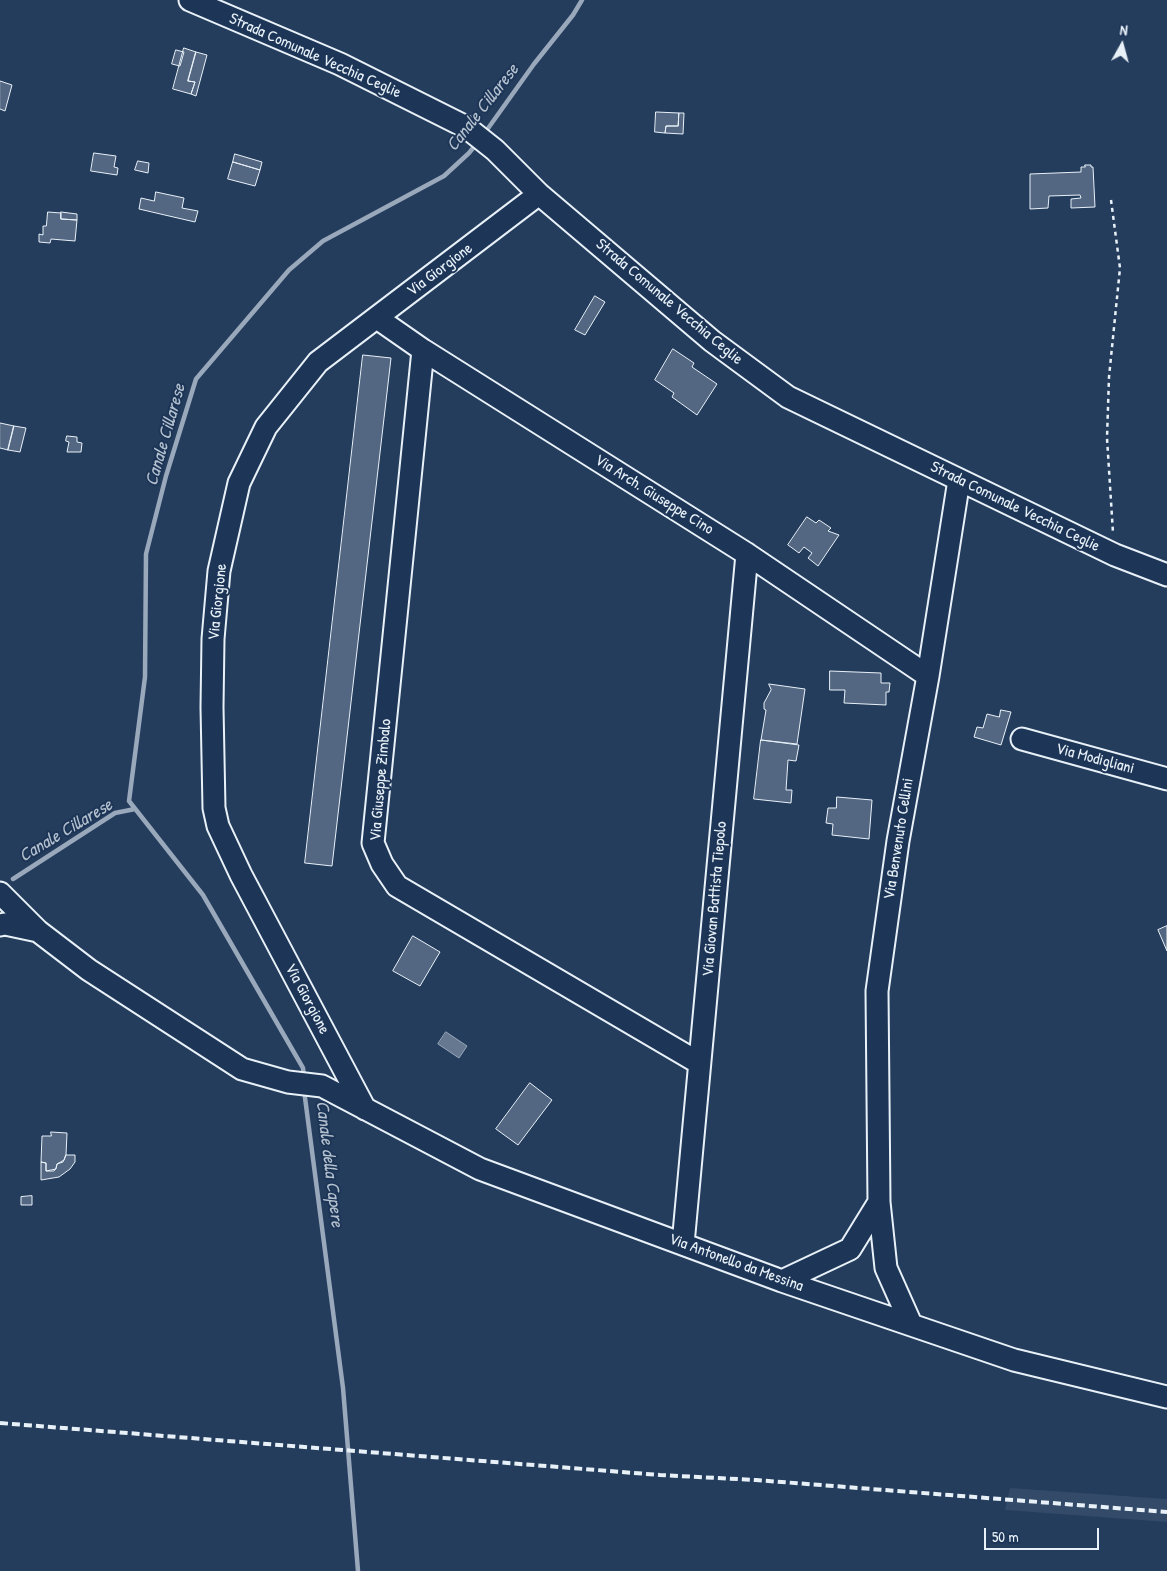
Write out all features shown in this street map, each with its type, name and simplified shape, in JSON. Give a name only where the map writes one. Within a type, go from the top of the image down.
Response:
[{"type":"street","name":"Strada Comunale Vecchia Ceglie","points":[[190,0],[340,64],[466,127],[496,150],[539,194],[712,341],[788,397],[1115,555],[1167,575]]},
{"type":"street","name":"Via Giorgione","points":[[365,1109],[241,875],[218,826],[214,808],[213,638],[219,571],[239,483],[266,427],[318,362],[539,194]]},
{"type":"street","name":"Via Arch. Giuseppe Cino","points":[[377,318],[423,350],[747,554],[928,676]]},
{"type":"street","name":"Via Giuseppe Zimbalo","points":[[423,350],[373,843],[382,864],[397,886],[700,1062]]},
{"type":"street","name":"Via Benvenuto Cellini","points":[[911,1324],[886,1268],[879,1202],[877,991],[898,841],[928,676],[959,480]]},
{"type":"street","name":"Via Giovan Battista Tiepolo","points":[[682,1244],[747,554]]},
{"type":"street","name":"Via Modigliani","points":[[1022,739],[1167,779]]},
{"type":"street","points":[[0,893],[38,931]]},
{"type":"street","points":[[0,914],[38,931]]},
{"type":"street","points":[[0,925],[4,924],[38,931]]},
{"type":"street","name":"Via Antonello da Messina","points":[[38,931],[89,970],[242,1069],[288,1082],[322,1086],[480,1169],[782,1281],[1014,1360],[1167,1397]]},
{"type":"street","points":[[782,1281],[850,1249],[879,1202]]},
{"type":"path","points":[[1111,200],[1120,268],[1109,377],[1107,438],[1115,555]]},
{"type":"shaded area","points":[[446,1032],[467,1046],[459,1058],[438,1044]]},
{"type":"shaded area","points":[[1010,1488],[1167,1499],[1167,1522],[1005,1510]]},
{"type":"building","points":[[184,48],[196,52],[188,81],[195,82],[191,94],[173,89]]},
{"type":"building","points":[[176,50],[184,52],[180,66],[172,64]]},
{"type":"building","points":[[196,52],[207,55],[196,96],[191,94],[195,82],[188,81]]},
{"type":"building","points":[[0,81],[12,85],[5,111],[0,109]]},
{"type":"building","points":[[656,112],[679,113],[678,126],[666,126],[665,133],[655,132]]},
{"type":"building","points":[[679,113],[684,113],[683,134],[665,133],[666,126],[678,126]]},
{"type":"building","points":[[94,153],[116,156],[114,167],[118,168],[117,175],[91,171]]},
{"type":"building","points":[[235,154],[262,162],[260,170],[233,162]]},
{"type":"building","points":[[138,161],[149,163],[148,173],[135,170]]},
{"type":"building","points":[[233,162],[260,170],[255,186],[228,179]]},
{"type":"building","points":[[1085,165],[1093,167],[1095,207],[1071,208],[1071,199],[1081,198],[1080,195],[1049,196],[1048,208],[1030,209],[1030,174],[1081,172],[1081,167],[1085,167]]},
{"type":"building","points":[[156,192],[184,198],[182,208],[198,211],[195,222],[139,209],[141,198],[154,201]]},
{"type":"building","points":[[48,212],[61,213],[61,219],[77,220],[75,241],[51,239],[50,243],[39,242],[39,234],[43,235],[43,226],[46,226]]},
{"type":"building","points":[[61,212],[77,214],[77,220],[61,219]]},
{"type":"building","points":[[595,296],[605,302],[585,335],[575,330]]},
{"type":"building","points":[[673,349],[694,363],[692,367],[717,384],[697,415],[672,397],[674,393],[655,380]]},
{"type":"building","points":[[363,355],[391,358],[332,866],[305,863]]},
{"type":"building","points":[[0,423],[14,426],[8,450],[0,448]]},
{"type":"building","points":[[14,426],[26,428],[20,452],[8,450]]},
{"type":"building","points":[[67,436],[77,437],[77,442],[82,443],[81,452],[67,452],[69,442],[66,441]]},
{"type":"building","points":[[807,517],[816,523],[819,520],[831,528],[828,531],[839,535],[818,566],[808,558],[812,553],[804,547],[799,553],[788,545]]},
{"type":"building","points":[[830,671],[881,673],[881,683],[890,683],[889,692],[886,692],[886,705],[844,703],[845,690],[830,690]]},
{"type":"building","points":[[769,684],[805,689],[797,744],[761,740],[766,710],[764,709],[764,703],[771,690]]},
{"type":"building","points":[[1001,710],[1011,712],[1001,745],[974,737],[977,727],[983,728],[987,714],[999,717]]},
{"type":"building","points":[[761,740],[799,745],[796,761],[788,760],[786,790],[792,790],[791,803],[754,799]]},
{"type":"building","points":[[837,797],[872,800],[869,839],[832,835],[833,824],[826,823],[828,808],[836,808]]},
{"type":"building","points":[[1167,926],[1167,951],[1158,930]]},
{"type":"building","points":[[413,936],[440,952],[420,986],[393,971]]},
{"type":"building","points":[[530,1083],[552,1100],[518,1145],[496,1129]]},
{"type":"building","points":[[51,1132],[67,1133],[66,1155],[63,1162],[57,1164],[56,1169],[46,1171],[46,1163],[41,1162],[42,1136],[51,1136]]},
{"type":"building","points":[[66,1155],[75,1155],[75,1162],[70,1169],[59,1177],[41,1180],[41,1162],[46,1163],[46,1171],[54,1171],[57,1164],[64,1160]]},
{"type":"building","points":[[32,1196],[32,1205],[21,1205],[21,1197]]},
{"type":"waterway","name":"Canale Cillarese","points":[[484,134],[534,64],[573,15],[582,0]]},
{"type":"waterway","name":"Canale Cillarese","points":[[304,1078],[303,1068],[203,895],[129,801],[145,677],[146,554],[166,476],[196,379],[289,270],[323,241],[444,176],[477,143]]},
{"type":"waterway","name":"Canale Cillarese","points":[[13,879],[115,813],[135,809]]},
{"type":"waterway","name":"Canale della Capere","points":[[304,1090],[343,1388],[358,1571]]},
{"type":"railway","points":[[0,1423],[660,1475],[756,1480],[1167,1512]]}]
